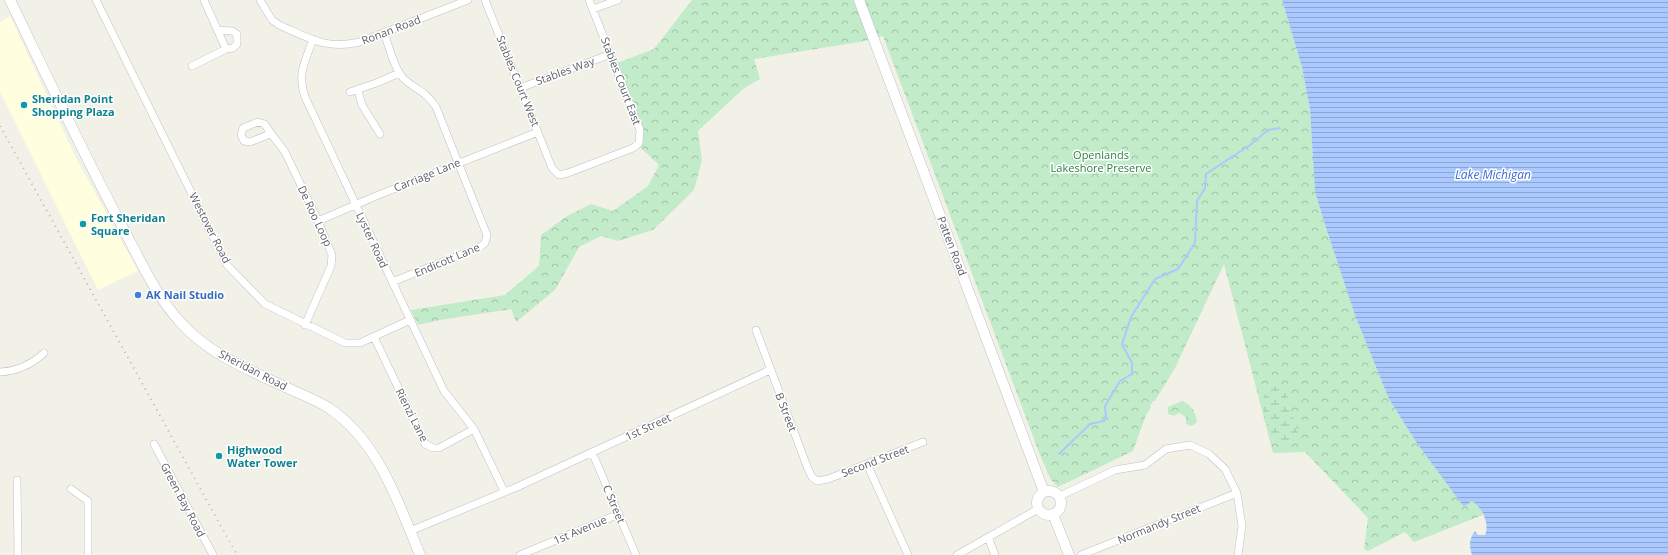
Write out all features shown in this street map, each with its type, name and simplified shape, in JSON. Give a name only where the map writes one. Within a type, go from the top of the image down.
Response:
[{"type":"main road","name":"Sheridan Road","points":[[10,0],[101,186],[154,286],[169,310],[192,334],[222,356],[321,404],[346,422],[373,452],[382,468],[420,555]]},
{"type":"main road","name":"Patten Road","points":[[859,0],[1044,492]]},
{"type":"main road","points":[[1053,491],[1060,496],[1060,508],[1053,514],[1044,514],[1038,509],[1038,497],[1044,492],[1053,491]]},
{"type":"main road","points":[[1053,514],[1069,555]]},
{"type":"street","name":"Westover Road","points":[[96,0],[227,265],[264,304],[346,343],[360,344],[410,320]]},
{"type":"street","points":[[204,0],[226,49]]},
{"type":"street","points":[[260,0],[272,20],[313,40]]},
{"type":"street","name":"Ronan Road","points":[[313,40],[323,44],[346,45],[360,42],[468,0]]},
{"type":"street","name":"Stables Court West","points":[[485,0],[550,163]]},
{"type":"street","name":"Stables Court East","points":[[550,163],[552,168],[559,174],[568,173],[632,148],[639,143],[641,137],[640,130],[589,0]]},
{"type":"street","points":[[593,9],[618,0]]},
{"type":"street","points":[[192,66],[237,44],[237,34],[232,31],[217,30]]},
{"type":"street","points":[[384,33],[400,73],[412,85],[426,94],[434,103],[459,163]]},
{"type":"street","name":"Lyster Road","points":[[313,40],[301,70],[302,87],[355,205],[444,391],[474,429],[504,492]]},
{"type":"street","name":"Stables Way","points":[[520,88],[611,54]]},
{"type":"street","points":[[350,92],[400,73]]},
{"type":"street","points":[[358,90],[362,105],[380,134]]},
{"type":"street","name":"Carriage Lane","points":[[318,221],[538,132]]},
{"type":"street","name":"De Roo Loop","points":[[270,134],[278,142],[284,152],[330,248],[332,266],[305,324]]},
{"type":"street","name":"Endicott Lane","points":[[392,282],[480,247],[485,243],[487,239],[484,226],[459,163]]},
{"type":"street","name":"B Street","points":[[756,330],[812,477],[817,481],[828,479]]},
{"type":"street","name":"Rienzi Lane","points":[[374,337],[425,444],[433,448],[439,448],[474,429]]},
{"type":"street","points":[[0,372],[7,372],[32,363],[44,353]]},
{"type":"street","name":"1st Street","points":[[410,531],[526,483],[770,370]]},
{"type":"street","name":"Second Street","points":[[828,479],[923,442]]},
{"type":"street","name":"Green Bay Road","points":[[154,444],[213,555]]},
{"type":"street","points":[[1060,496],[1115,470],[1145,464],[1166,449],[1190,446],[1209,454],[1225,469],[1237,493],[1242,526],[1238,555]]},
{"type":"street","name":"C Street","points":[[592,452],[636,555]]},
{"type":"street","points":[[868,464],[908,555]]},
{"type":"street","points":[[17,480],[18,555]]},
{"type":"street","points":[[71,489],[88,501],[88,555]]},
{"type":"street","name":"Normandy Street","points":[[1081,555],[1237,493]]},
{"type":"street","points":[[957,555],[1038,509]]},
{"type":"street","name":"1st Avenue","points":[[520,555],[619,514]]},
{"type":"street","points":[[988,537],[995,555]]},
{"type":"shaded area","points":[[10,16],[76,158],[138,271],[98,290],[0,92],[0,22]]},
{"type":"green space","name":"Openlands Lakeshore Preserve","points":[[692,0],[1282,0],[1302,67],[1310,109],[1315,192],[1356,318],[1389,399],[1416,442],[1464,506],[1473,501],[1479,506],[1483,515],[1414,542],[1405,532],[1368,551],[1364,549],[1368,518],[1305,452],[1273,453],[1224,264],[1175,368],[1155,401],[1153,401],[1150,406],[1151,407],[1146,415],[1133,451],[1058,487],[1051,480],[1040,455],[883,36],[865,41],[754,59],[760,79],[743,89],[698,131],[702,160],[694,190],[653,230],[618,241],[601,236],[579,247],[555,290],[516,322],[511,309],[418,325],[411,310],[505,295],[539,266],[541,235],[567,216],[591,204],[613,211],[648,186],[659,165],[640,147],[643,143],[644,131],[617,63],[654,49]]},
{"type":"green space","points":[[1278,385],[1283,386],[1286,392],[1300,439],[1299,440],[1276,441],[1271,438],[1261,402],[1268,390]]},
{"type":"green space","points":[[1182,401],[1188,404],[1196,415],[1197,422],[1193,425],[1190,426],[1186,423],[1186,417],[1179,413],[1174,416],[1168,414],[1168,407]]},
{"type":"water","name":"Lake Michigan","points":[[1282,0],[1668,0],[1668,555],[1472,555],[1470,542],[1473,534],[1475,531],[1478,535],[1485,535],[1486,531],[1486,521],[1482,511],[1472,501],[1464,507],[1416,442],[1389,399],[1356,318],[1315,192],[1310,109],[1302,67]]},
{"type":"waterway","points":[[1059,454],[1090,424],[1104,421],[1106,418],[1105,406],[1120,381],[1132,374],[1132,363],[1122,344],[1131,317],[1155,279],[1178,269],[1195,243],[1197,201],[1205,188],[1206,174],[1250,145],[1268,130],[1280,128]]},
{"type":"railway","points":[[0,126],[237,555]]},
{"type":"place","name":"Sheridan Point Shopping Plaza","points":[[24,105]]},
{"type":"place","name":"Fort Sheridan Square","points":[[83,224]]},
{"type":"place","name":"AK Nail Studio","points":[[138,295]]},
{"type":"place","name":"Highwood Water Tower","points":[[219,456]]}]
